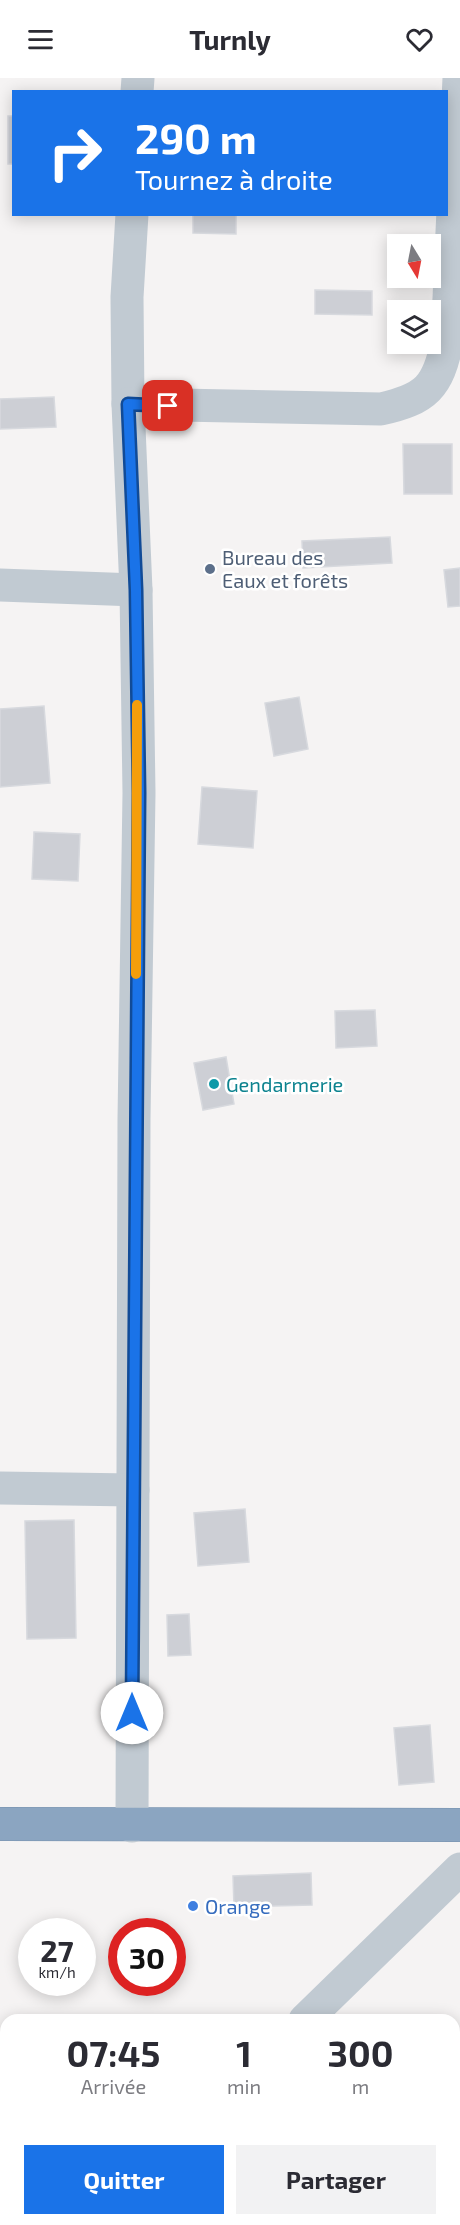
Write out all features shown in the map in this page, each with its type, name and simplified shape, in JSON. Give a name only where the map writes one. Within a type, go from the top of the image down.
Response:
[{"type":"highway","points":[[0,1824],[460,1825]]},
{"type":"street","points":[[128,404],[381,409],[417,399],[429,390],[443,362],[447,342],[459,78]]},
{"type":"street","points":[[132,216],[127,297],[128,404],[136,590],[139,793],[132,1826]]},
{"type":"street","points":[[0,585],[136,590]]},
{"type":"street","points":[[0,1488],[133,1490]]},
{"type":"street","points":[[311,2014],[460,1869]]},
{"type":"building","points":[[8,116],[12,116],[12,164],[8,164]]},
{"type":"building","points":[[193,216],[236,216],[236,234],[193,233]]},
{"type":"building","points":[[315,290],[372,291],[372,315],[315,314]]},
{"type":"building","points":[[54,397],[56,427],[0,429],[0,399]]},
{"type":"building","points":[[403,444],[452,444],[452,494],[404,494]]},
{"type":"building","points":[[390,537],[392,563],[303,568],[302,541]]},
{"type":"building","points":[[460,568],[460,606],[448,607],[444,570]]},
{"type":"building","points":[[299,697],[308,749],[274,756],[265,703]]},
{"type":"building","points":[[44,706],[50,783],[0,787],[0,709]]},
{"type":"building","points":[[202,787],[257,791],[253,848],[198,844]]},
{"type":"building","points":[[34,832],[80,834],[78,881],[32,879]]},
{"type":"building","points":[[375,1010],[377,1046],[336,1048],[335,1011]]},
{"type":"building","name":"Gendarmerie","points":[[226,1057],[234,1104],[203,1110],[194,1063]]},
{"type":"building","points":[[245,1509],[249,1562],[198,1566],[194,1513]]},
{"type":"building","points":[[74,1520],[76,1638],[27,1639],[25,1521]]},
{"type":"building","points":[[189,1614],[191,1655],[168,1656],[167,1615]]},
{"type":"building","points":[[430,1725],[434,1782],[399,1785],[394,1728]]},
{"type":"building","points":[[311,1873],[312,1905],[234,1907],[233,1876]]},
{"type":"slow traffic","points":[[136,974],[139,793],[137,705]]},
{"type":"place","name":"Bureau des Eaux et forêts","points":[[210,569]]},
{"type":"place","name":"Gendarmerie","points":[[214,1084]]},
{"type":"place","name":"Orange","points":[[193,1906]]},
{"type":"route","points":[[132,1713],[134,1119],[139,793],[136,590],[128,404],[168,406]]}]
